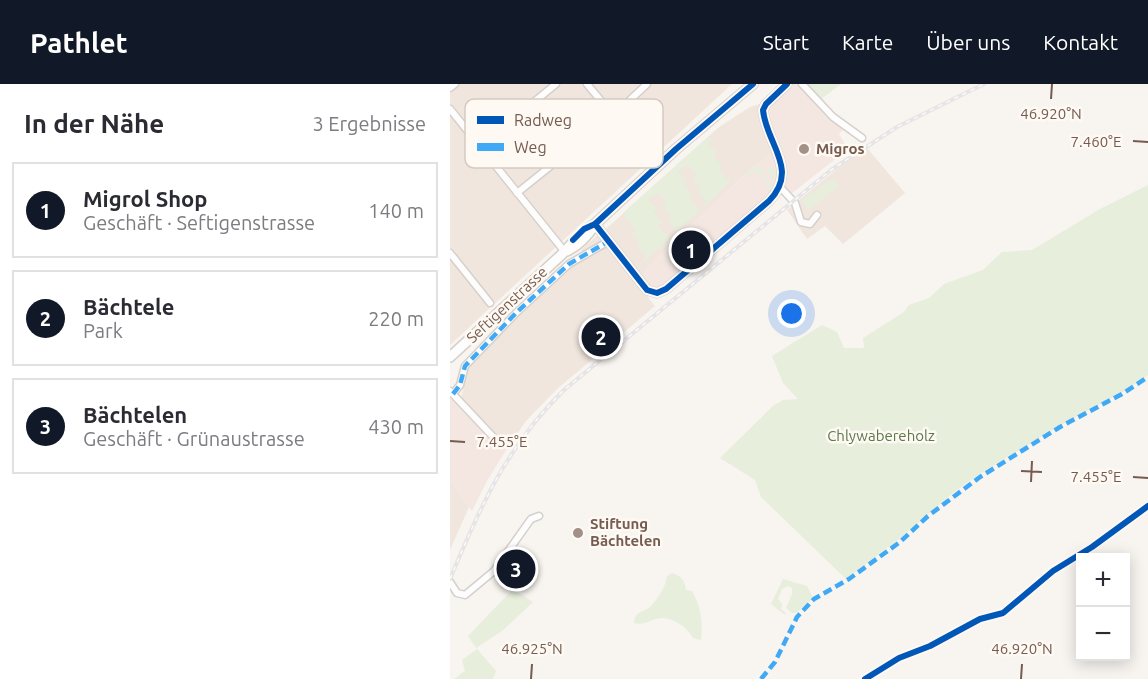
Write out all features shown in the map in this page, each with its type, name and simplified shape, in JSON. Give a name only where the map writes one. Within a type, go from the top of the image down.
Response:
[{"type":"main road","name":"Seftigenstrasse","points":[[699,129],[705,120],[744,84]]},
{"type":"main road","name":"Seftigenstrasse","points":[[663,162],[753,84]]},
{"type":"main road","name":"Seftigenstrasse","points":[[450,357],[565,252],[584,229],[595,224],[656,168]]},
{"type":"street","points":[[450,88],[455,84]]},
{"type":"street","points":[[538,99],[556,84]]},
{"type":"street","points":[[587,84],[600,99]]},
{"type":"street","points":[[631,99],[646,84]]},
{"type":"street","points":[[595,224],[647,290],[660,293],[666,290],[769,201],[780,187],[781,166],[763,110],[766,104],[787,84]]},
{"type":"street","points":[[802,84],[833,117],[862,138]]},
{"type":"street","points":[[450,110],[465,128]]},
{"type":"street","points":[[497,168],[565,252]]},
{"type":"street","points":[[517,193],[548,168]]},
{"type":"street","points":[[780,187],[795,203],[799,219],[803,224],[812,224],[818,215]]},
{"type":"street","points":[[497,441],[452,393],[460,385],[465,366],[517,312],[569,264],[609,241]]},
{"type":"street","points":[[450,253],[490,303]]},
{"type":"street","points":[[865,679],[899,658],[930,646],[980,619],[1003,612],[1053,572],[1092,548],[1148,506]]},
{"type":"street","points":[[450,582],[457,592],[465,595],[494,572],[531,519],[539,516]]},
{"type":"shaded area","points":[[450,84],[732,84],[663,148],[663,99],[465,99],[465,168],[641,168],[450,345]]},
{"type":"shaded area","points":[[790,84],[797,84],[808,92],[843,130],[839,134],[848,149],[791,194],[784,187],[784,175],[766,115],[769,104]]},
{"type":"shaded area","points":[[763,103],[775,151],[753,167],[654,261],[640,279],[606,229],[719,127],[750,107]]},
{"type":"shaded area","points":[[867,148],[905,193],[843,244],[825,226],[807,239],[787,210],[844,163]]},
{"type":"shaded area","points":[[775,151],[779,176],[771,195],[664,289],[653,291],[640,279],[654,261],[753,167]]},
{"type":"shaded area","points":[[599,234],[655,306],[556,390],[526,421],[506,450],[460,402],[468,370],[467,364],[584,254],[581,250]]},
{"type":"shaded area","points":[[450,391],[506,450],[472,511],[450,481]]},
{"type":"shaded area","points":[[450,481],[469,507],[450,550]]},
{"type":"green space","points":[[805,84],[841,84],[821,99]]},
{"type":"green space","points":[[709,136],[712,140],[708,143],[717,153],[714,157],[722,166],[719,170],[730,182],[704,207],[703,205],[707,202],[698,192],[701,189],[693,179],[695,172],[687,165],[678,171],[687,181],[683,185],[692,194],[689,198],[700,210],[674,234],[676,229],[668,220],[671,216],[662,206],[666,203],[665,199],[657,193],[651,196],[648,199],[657,209],[653,212],[662,222],[658,226],[670,238],[644,262],[642,261],[646,257],[637,247],[641,244],[632,234],[636,231],[623,213]]},
{"type":"green space","points":[[753,167],[765,168],[762,171],[774,187],[772,193],[768,190],[771,187],[757,171],[749,175],[747,173]]},
{"type":"green space","points":[[765,168],[777,169],[778,174],[776,172],[773,175],[777,184]]},
{"type":"green space","points":[[833,178],[839,186],[809,210],[801,200]]},
{"type":"green space","name":"Chlywabereholz","points":[[1148,185],[1148,375],[1121,393],[1059,426],[978,475],[846,579],[761,497],[755,480],[720,458],[773,406],[783,400],[798,399],[783,383],[772,356],[822,325],[837,332],[844,348],[864,348],[863,338],[904,312],[909,305],[929,298],[944,284],[983,270],[1002,252],[1032,250],[1100,209]]},
{"type":"green space","points":[[619,320],[622,323],[592,349],[588,344],[599,335],[598,333],[607,325]]},
{"type":"green space","points":[[672,573],[682,579],[686,590],[692,591],[695,597],[701,614],[701,640],[693,638],[680,624],[667,618],[634,623],[637,614],[656,601],[667,576]]},
{"type":"green space","points":[[783,579],[807,586],[813,598],[796,613],[786,608],[792,594],[792,588],[788,586],[782,589],[778,599],[785,615],[771,604]]},
{"type":"green space","points":[[513,589],[533,602],[502,631],[476,648],[468,636]]},
{"type":"green space","points":[[477,649],[496,671],[493,679],[454,679],[465,671],[462,660]]},
{"type":"railway","points":[[450,579],[497,478],[526,433],[564,390],[831,170],[897,127],[984,84]]},
{"type":"marked path","points":[[453,394],[460,385],[465,366],[517,312],[569,264],[609,241]]},
{"type":"marked path","points":[[761,679],[775,662],[797,617],[814,599],[849,579],[900,542],[928,516],[980,477],[1060,427],[1122,394],[1148,377]]},
{"type":"cycle path","points":[[663,161],[753,84]]},
{"type":"cycle path","points":[[595,224],[647,290],[657,293],[666,289],[769,201],[778,189],[782,178],[782,167],[765,122],[763,110],[766,104],[787,84]]},
{"type":"cycle path","points":[[573,240],[584,229],[595,224],[655,168]]},
{"type":"cycle path","points":[[865,679],[899,658],[930,646],[980,619],[1003,613],[1053,571],[1092,547],[1148,506]]},
{"type":"place","name":"Migros","points":[[804,149]]},
{"type":"place","name":"Migrol Shop","points":[[691,250]]},
{"type":"place","name":"Bächtele","points":[[601,337]]},
{"type":"place","name":"Stiftung Bächtelen","points":[[578,533]]},
{"type":"place","name":"Bächtelen","points":[[516,569]]}]
